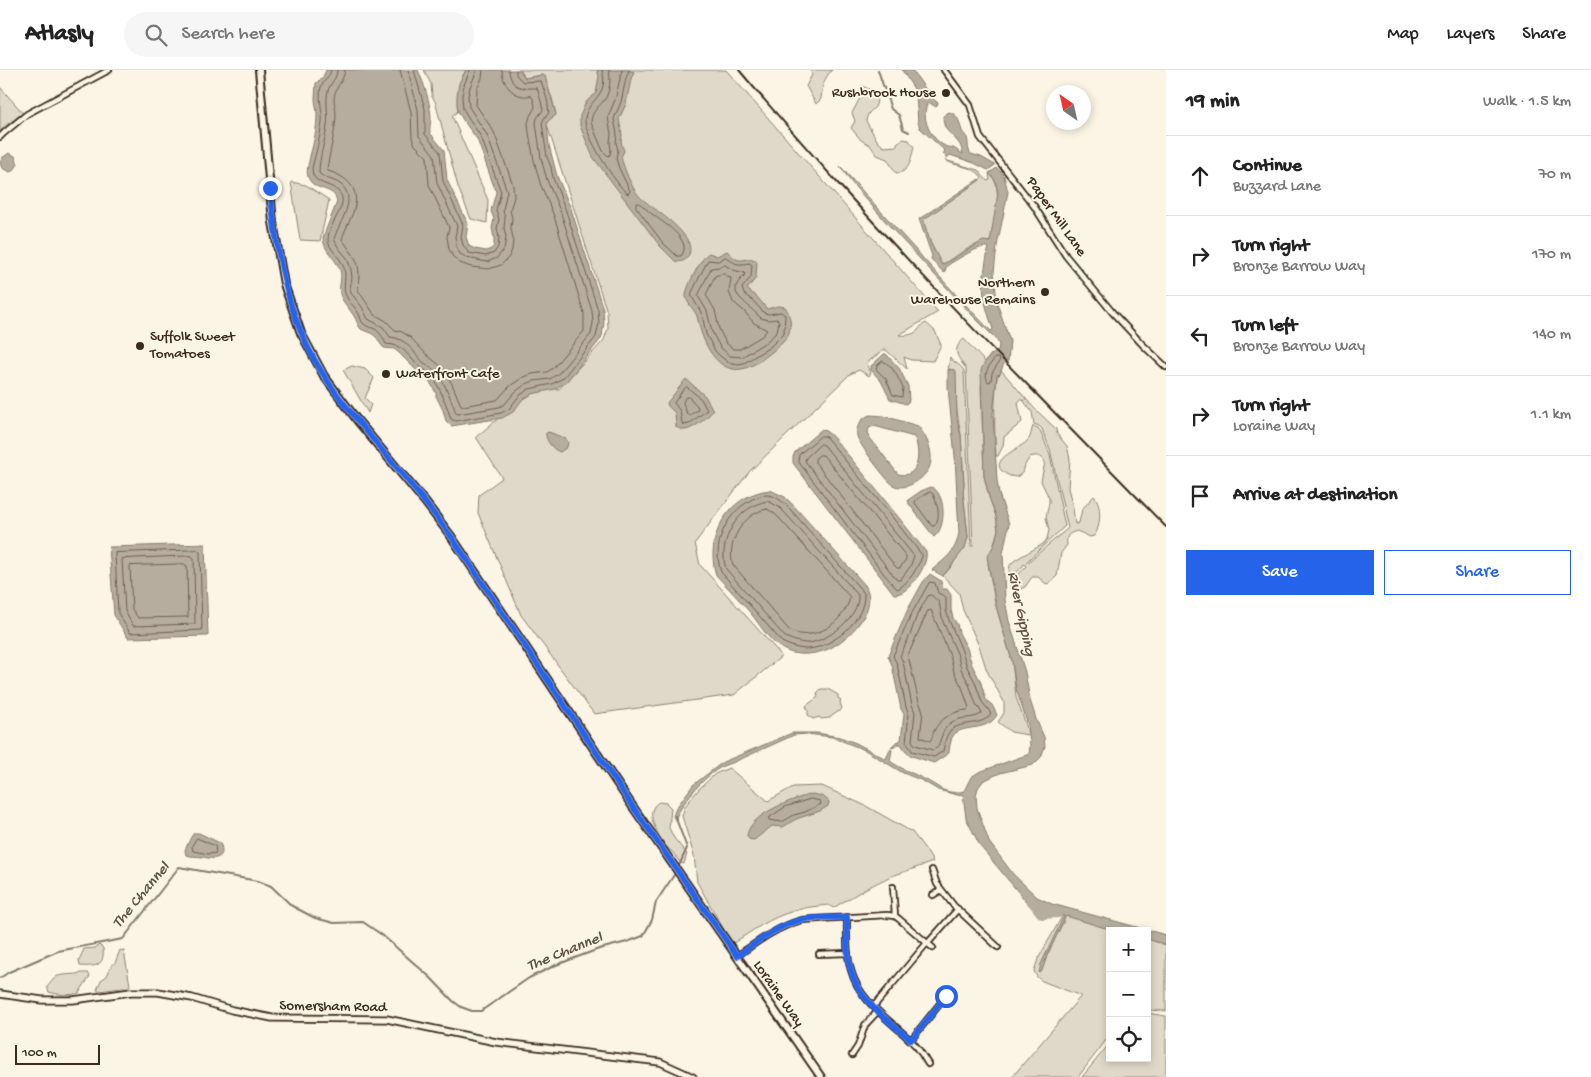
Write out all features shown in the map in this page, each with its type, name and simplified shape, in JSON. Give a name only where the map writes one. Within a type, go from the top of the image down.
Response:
[{"type":"main road","name":"Loraine Way","points":[[259,70],[273,222],[284,284],[301,333],[324,376],[356,420],[451,536],[633,807],[821,1077]]},
{"type":"street","points":[[0,137],[27,114],[109,70]]},
{"type":"street","name":"Paper Mill Lane","points":[[944,70],[970,105],[980,137],[1034,206],[1066,256],[1113,313],[1166,367]]},
{"type":"street","points":[[932,870],[941,890],[998,947]]},
{"type":"street","points":[[893,887],[895,916]]},
{"type":"street","points":[[933,895],[941,890]]},
{"type":"street","points":[[852,1055],[858,1046],[865,1025],[876,1009],[927,943],[958,909]]},
{"type":"street","points":[[737,956],[761,939],[790,923],[810,919],[888,915],[895,916],[933,948]]},
{"type":"street","points":[[847,917],[848,953],[854,979],[862,993],[876,1009],[918,1047],[928,1064]]},
{"type":"street","points":[[819,954],[848,953]]},
{"type":"street","name":"Somersham Road","points":[[0,994],[42,1000],[65,1000],[131,992],[158,992],[192,998],[232,1010],[272,1018],[387,1019],[496,1042],[660,1062],[693,1077]]},
{"type":"street","points":[[911,1040],[946,996]]},
{"type":"shaded area","points":[[424,70],[466,70],[458,90],[458,111],[452,116],[488,200],[487,223],[471,219],[458,187],[435,101],[432,97],[431,84]]},
{"type":"shaded area","points":[[520,70],[726,70],[938,312],[899,335],[912,334],[926,323],[935,331],[941,345],[933,361],[911,360],[904,357],[907,369],[886,350],[883,350],[867,363],[871,373],[869,376],[859,370],[850,374],[749,472],[695,543],[700,565],[782,656],[734,695],[594,714],[521,615],[478,513],[479,495],[502,478],[476,437],[514,405],[540,389],[559,389],[604,340],[608,328],[607,312],[546,122],[556,114],[552,98],[542,75],[525,78]]},
{"type":"shaded area","points":[[811,70],[832,70],[824,83],[821,99],[816,104],[806,86],[812,75]]},
{"type":"shaded area","points":[[861,86],[874,93],[877,99],[875,107],[868,114],[866,121],[878,142],[884,147],[897,146],[897,143],[903,139],[909,140],[914,147],[907,168],[901,172],[896,173],[887,159],[877,155],[870,145],[861,140],[851,128],[855,121],[852,113],[859,100]]},
{"type":"shaded area","points":[[0,87],[23,113],[0,132]]},
{"type":"shaded area","points":[[945,160],[978,170],[987,181],[990,180],[989,173],[994,179],[996,187],[997,206],[990,242],[972,247],[942,265],[931,244],[922,220],[982,178],[975,171]]},
{"type":"shaded area","points":[[291,182],[306,185],[329,200],[320,241],[300,240]]},
{"type":"shaded area","points":[[964,339],[985,362],[991,354],[995,358],[983,378],[981,386],[984,476],[996,516],[998,530],[988,564],[996,606],[1012,661],[1016,697],[1028,735],[1011,732],[998,722],[1004,713],[1004,702],[987,671],[979,646],[963,610],[959,593],[943,576],[952,566],[968,537],[963,492],[961,435],[950,369],[948,371],[950,357],[964,371],[971,546],[973,546],[966,369],[957,354],[957,347]]},
{"type":"shaded area","points":[[352,366],[365,369],[374,378],[365,398],[371,404],[368,413],[343,370]]},
{"type":"shaded area","points":[[1001,370],[1034,408],[1056,429],[1057,434],[1067,446],[1070,459],[1068,488],[1075,524],[1079,523],[1082,509],[1094,496],[1097,499],[1100,516],[1094,536],[1090,537],[1077,531],[1068,535],[1067,545],[1061,553],[1057,576],[1048,584],[1038,577],[1032,577],[1025,587],[1016,591],[1010,587],[1010,581],[1026,566],[1024,564],[1008,579],[1010,565],[1015,560],[1043,544],[1047,539],[1049,530],[1046,517],[1049,498],[1041,481],[1045,462],[1038,456],[1030,457],[1023,472],[1017,477],[1005,474],[999,467],[1003,458],[1028,440],[1033,426],[1041,432],[1050,455],[1065,526],[1026,562],[1068,528],[1050,449],[1042,429],[1034,424],[1032,412],[1023,400],[1020,400],[1018,403],[1022,422],[1004,437],[1003,446],[998,456],[996,456],[995,397],[997,377]]},
{"type":"shaded area","points":[[821,689],[828,689],[838,695],[838,698],[841,700],[842,709],[829,718],[821,719],[819,717],[813,719],[808,715],[806,706],[818,697],[817,693]]},
{"type":"shaded area","points":[[729,768],[768,801],[793,787],[822,786],[866,806],[912,832],[933,862],[889,877],[833,908],[829,905],[812,907],[777,917],[732,944],[697,882],[694,856],[682,816],[685,806],[699,789],[715,774]]},
{"type":"shaded area","points":[[659,802],[666,803],[671,808],[669,828],[674,838],[687,854],[684,864],[665,845],[655,828],[652,811]]},
{"type":"shaded area","points":[[1064,913],[1116,927],[1106,927],[1106,1040],[1078,1077],[1012,1077],[1081,996],[1042,981],[1037,977],[1034,971],[1038,959]]},
{"type":"shaded area","points":[[1151,938],[1166,943],[1166,1011],[1151,1010]]},
{"type":"shaded area","points":[[99,945],[103,948],[101,962],[91,966],[80,966],[79,960],[84,949],[95,948]]},
{"type":"shaded area","points":[[120,950],[124,951],[129,987],[97,990],[101,980],[107,976],[111,966],[115,963]]},
{"type":"shaded area","points":[[88,973],[90,976],[79,993],[64,995],[49,992],[47,987],[56,977]]},
{"type":"shaded area","points":[[1151,1014],[1166,1016],[1166,1077],[1082,1077],[1106,1048],[1106,1062],[1151,1062]]},
{"type":"water","points":[[326,70],[418,70],[429,105],[431,117],[430,133],[444,150],[447,180],[468,224],[466,237],[469,246],[486,251],[494,246],[492,228],[494,219],[491,211],[496,192],[477,139],[458,111],[457,96],[459,83],[466,70],[520,70],[525,78],[545,76],[556,115],[547,123],[549,145],[557,176],[571,209],[603,309],[604,323],[600,340],[566,382],[555,389],[532,394],[522,400],[513,412],[502,418],[451,426],[446,421],[429,380],[394,349],[384,348],[378,339],[361,329],[341,297],[340,270],[327,250],[323,237],[337,202],[333,193],[312,183],[307,173],[316,124],[316,83],[322,79]]},
{"type":"water","points":[[597,70],[628,70],[634,72],[626,104],[619,119],[622,135],[621,142],[624,151],[621,157],[631,183],[639,196],[674,224],[688,242],[690,251],[683,261],[675,261],[660,246],[593,157],[580,126],[580,116],[586,102],[596,93],[599,76]]},
{"type":"water","points":[[902,70],[912,70],[932,98],[938,103],[936,107],[928,102],[925,114],[928,127],[935,138],[945,146],[954,148],[963,154],[959,143],[944,125],[943,116],[949,112],[952,113],[958,119],[962,131],[967,138],[971,154],[995,165],[988,170],[950,155],[947,158],[943,154],[945,151],[920,128],[916,95]]},
{"type":"water","points":[[9,153],[15,156],[18,164],[10,172],[2,168],[0,163],[2,158]]},
{"type":"water","points":[[840,166],[991,331],[993,329],[983,289],[989,247],[975,250],[959,258],[947,266],[944,273],[931,259],[932,256],[919,219],[980,180],[923,220],[931,244],[942,265],[983,241],[990,242],[998,193],[995,180],[989,173],[997,168],[1004,176],[1008,192],[997,246],[994,272],[997,303],[1010,341],[1008,361],[1004,363],[1000,374],[997,375],[993,414],[999,494],[1009,524],[1003,553],[1005,600],[1009,621],[1025,672],[1030,700],[1044,737],[1045,746],[1041,757],[1033,765],[1000,773],[983,781],[976,795],[977,808],[989,842],[1013,874],[1037,897],[1052,904],[1137,927],[1106,928],[1066,916],[1042,971],[1039,973],[1041,964],[1064,916],[1046,913],[1029,905],[980,846],[966,818],[963,794],[957,795],[938,790],[923,781],[903,773],[865,750],[832,737],[807,734],[794,735],[716,770],[691,794],[675,820],[673,816],[676,808],[693,785],[723,762],[792,733],[817,733],[840,737],[886,759],[890,749],[892,750],[890,761],[942,790],[952,792],[964,791],[971,777],[979,772],[1029,754],[1028,725],[1016,689],[1012,661],[996,606],[987,557],[994,545],[998,530],[996,516],[984,476],[981,371],[988,359],[998,351],[999,345],[997,340],[894,231],[851,182]]},
{"type":"water","points":[[727,251],[739,260],[754,259],[757,261],[756,278],[747,289],[767,309],[778,306],[785,307],[790,320],[789,334],[779,346],[756,364],[746,368],[736,369],[727,367],[713,355],[707,347],[696,314],[686,296],[691,279],[706,255],[709,253],[717,256]]},
{"type":"water","points":[[884,354],[899,368],[908,386],[909,401],[906,404],[890,399],[881,381],[871,370],[871,366]]},
{"type":"water","points":[[949,369],[956,371],[957,419],[961,435],[963,492],[968,537],[965,548],[943,576],[932,570],[953,550],[959,533],[955,456],[948,388]]},
{"type":"water","points":[[686,379],[705,396],[713,410],[700,423],[684,430],[676,427],[675,413],[667,403]]},
{"type":"water","points":[[867,416],[884,416],[918,426],[927,440],[931,451],[929,468],[919,480],[908,486],[898,487],[893,485],[879,470],[857,436],[858,426]],"holes":[[[874,426],[914,437],[918,449],[917,463],[911,473],[905,475],[898,474],[870,438],[868,432],[869,428]]]},
{"type":"water","points":[[822,429],[849,456],[926,552],[921,572],[911,585],[900,593],[894,594],[793,463],[795,452]]},
{"type":"water","points":[[549,432],[566,439],[568,442],[567,447],[560,452],[555,449],[547,439],[546,433]]},
{"type":"water","points":[[931,487],[940,496],[943,510],[941,526],[934,537],[908,500]]},
{"type":"water","points":[[770,490],[785,497],[794,506],[865,585],[868,594],[869,603],[862,620],[841,641],[819,652],[798,654],[786,651],[780,647],[716,575],[713,560],[714,546],[717,532],[723,519],[743,499],[755,493]]},
{"type":"water","points":[[205,544],[208,636],[128,638],[114,615],[109,547]]},
{"type":"water","points":[[930,574],[941,581],[942,589],[947,589],[951,595],[953,618],[980,680],[986,700],[992,705],[997,715],[986,725],[958,731],[951,741],[949,753],[934,763],[909,755],[900,743],[893,748],[891,747],[901,740],[904,714],[901,709],[892,665],[888,656],[907,611],[923,582]]},
{"type":"water","points":[[812,794],[826,798],[829,802],[828,806],[820,811],[796,819],[783,827],[772,826],[754,840],[749,839],[747,836],[750,828],[763,814]]},
{"type":"water","points":[[194,833],[199,833],[220,843],[222,848],[221,855],[212,858],[186,855],[185,850]]},
{"type":"water","points":[[1151,931],[1166,935],[1166,945],[1151,940]]},
{"type":"waterway","points":[[878,70],[891,109],[899,115],[903,129],[909,132]]},
{"type":"waterway","name":"The Channel","points":[[675,816],[687,848],[678,868]]},
{"type":"waterway","name":"The Channel","points":[[0,978],[9,972],[58,951],[123,939],[179,867],[258,881],[271,886],[292,906],[315,918],[334,923],[363,922],[382,935],[431,978],[453,1001],[461,1007],[472,1011],[481,1011],[529,978],[556,965],[599,949],[643,936],[652,920],[656,902],[676,872]]},
{"type":"waterway","name":"River Gipping","points":[[1031,900],[1042,914],[1058,913]]},
{"type":"railway","points":[[739,70],[834,179],[915,267],[1166,527]]},
{"type":"place","name":"Rushbrook House","points":[[946,93]]},
{"type":"place","name":"Northern Warehouse Remains","points":[[1045,292]]},
{"type":"place","name":"Suffolk Sweet Tomatoes","points":[[140,346]]},
{"type":"place","name":"Waterfront Cafe","points":[[386,374]]},
{"type":"route","points":[[270,188],[273,222],[284,284],[301,333],[324,376],[356,420],[451,536],[633,807],[737,956],[761,939],[790,923],[810,919],[847,917],[849,962],[856,984],[865,997],[911,1040],[946,996]]}]
